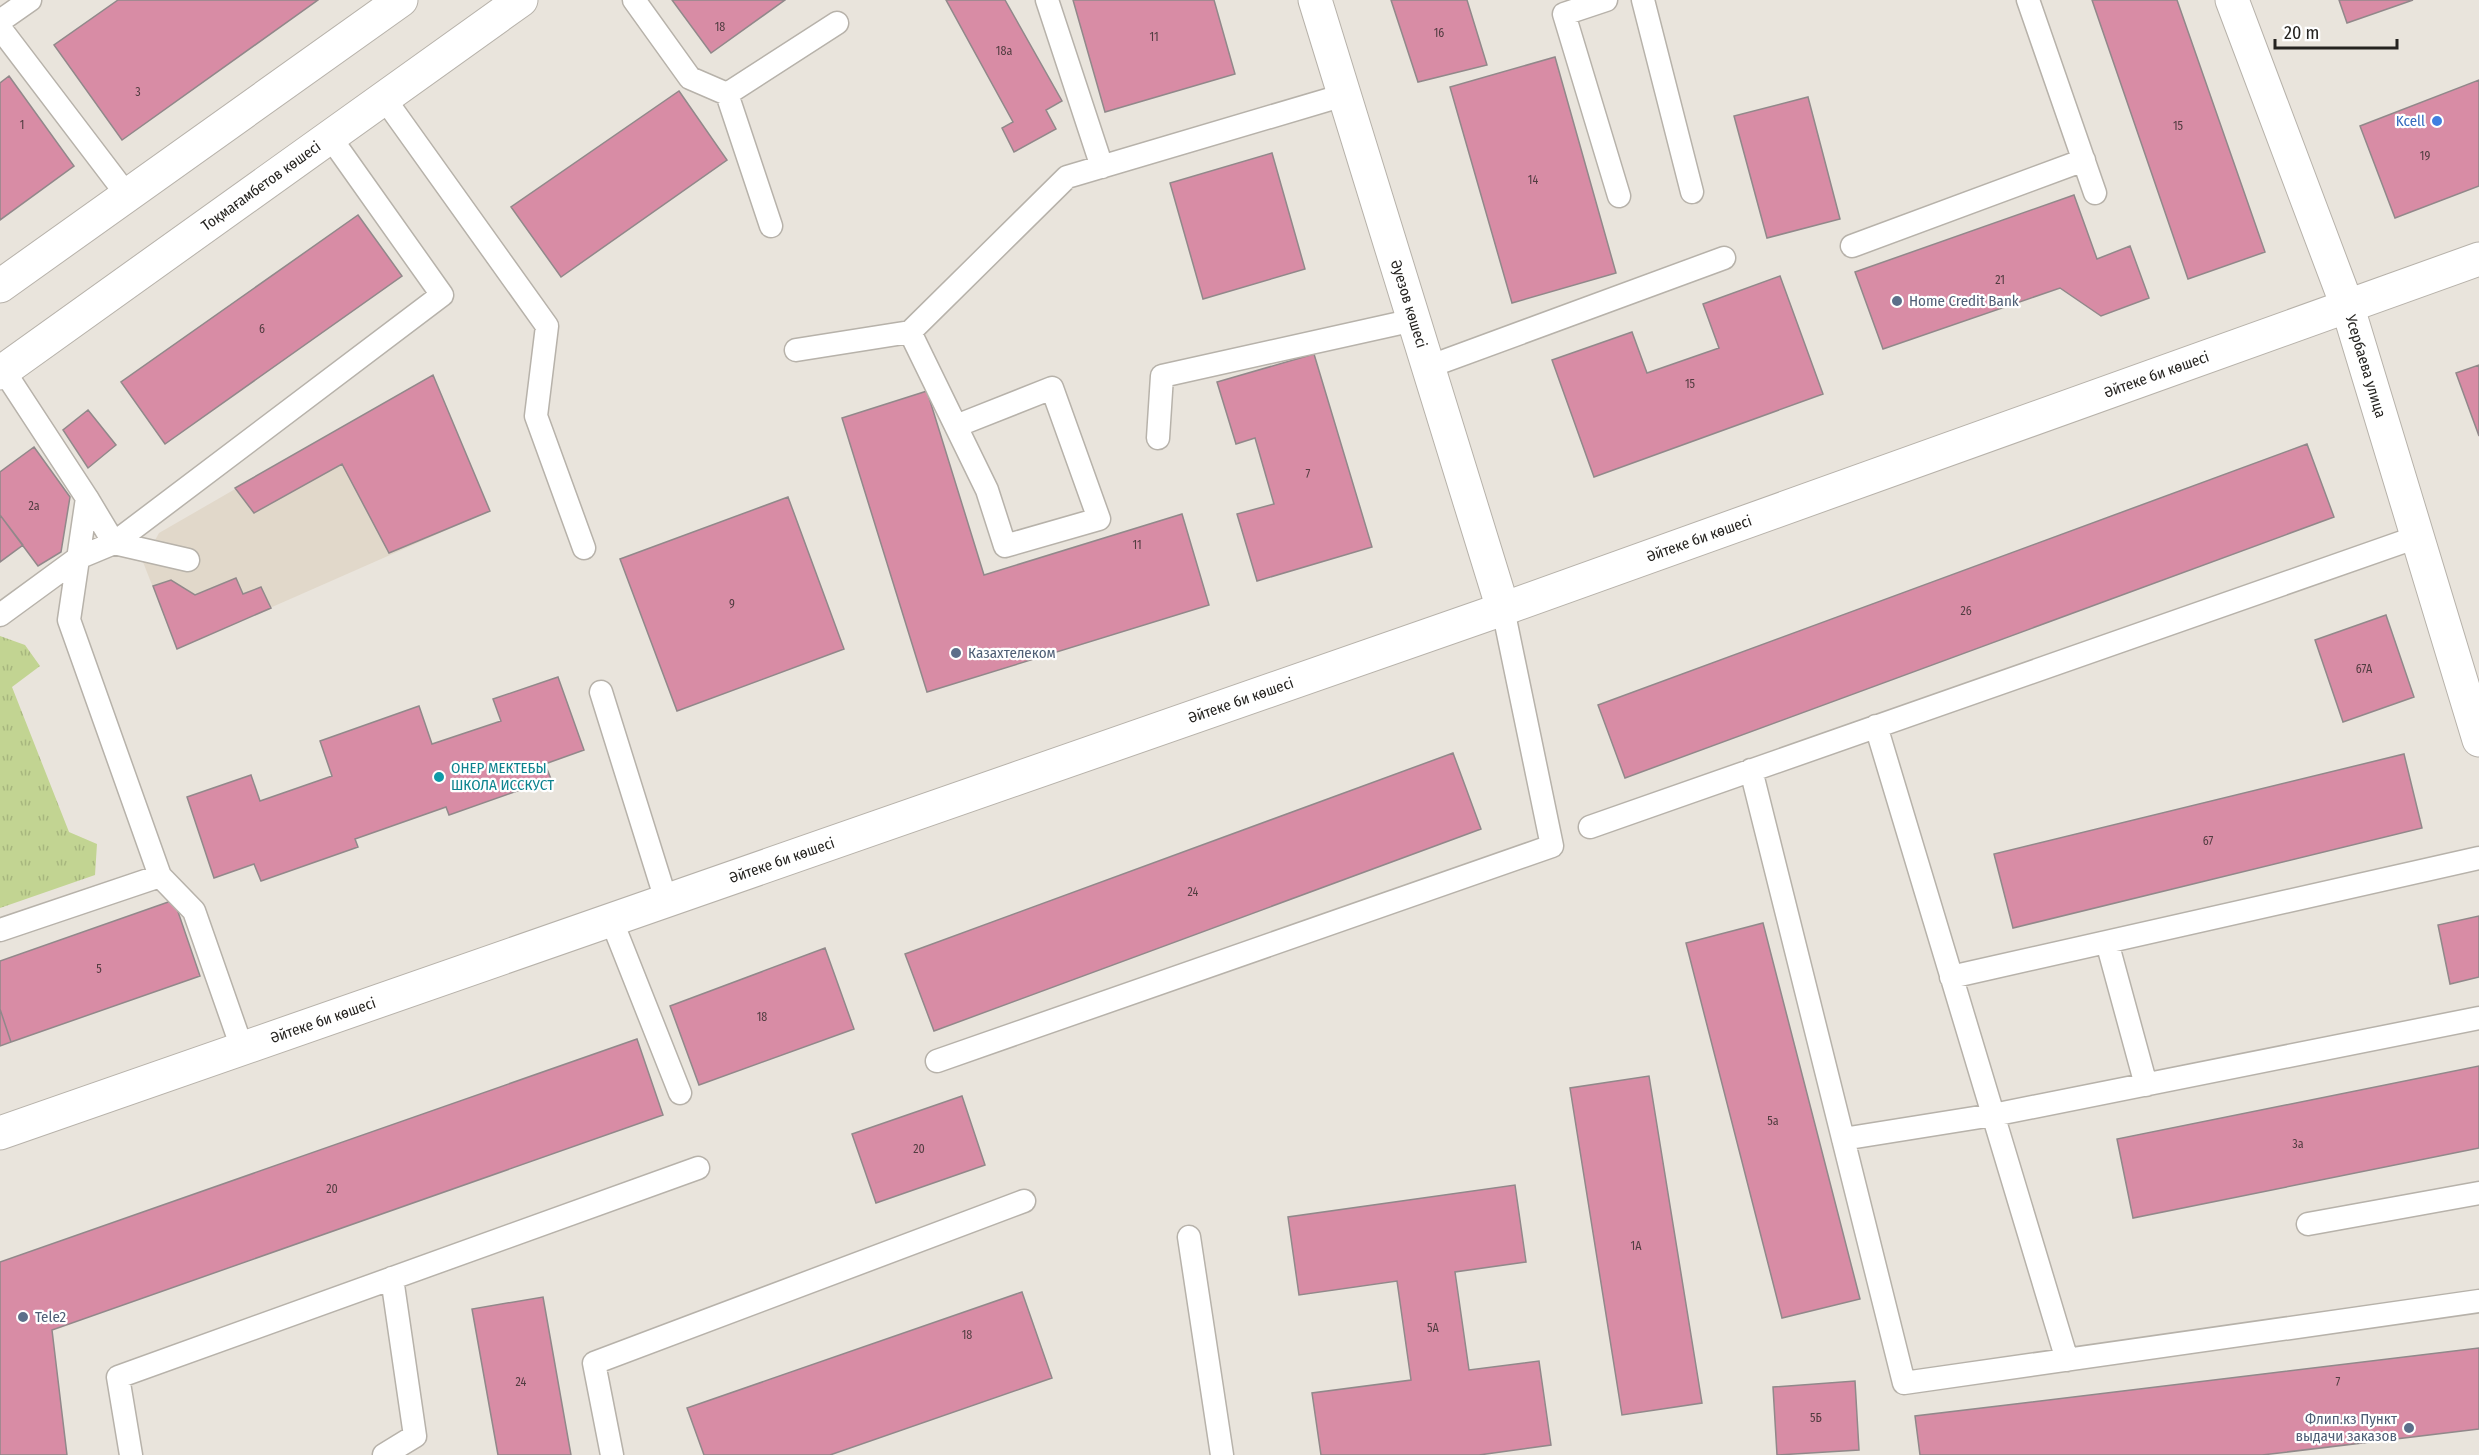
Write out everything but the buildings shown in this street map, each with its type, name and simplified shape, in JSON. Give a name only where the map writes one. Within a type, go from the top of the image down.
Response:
[{"type":"street","points":[[0,286],[401,0]]},
{"type":"street","name":"Тоқмағамбетов көшесі","points":[[2,372],[521,0]]},
{"type":"street","name":"Әуезов көшесі","points":[[1315,0],[1503,609]]},
{"type":"street","name":"Усербаева улица","points":[[2232,0],[2348,308],[2417,537],[2474,702],[2479,740]]},
{"type":"street","name":"Әйтеке би көшесі","points":[[0,1132],[1503,609],[2348,308],[2479,259]]},
{"type":"lane","points":[[0,21],[30,0]]},
{"type":"lane","points":[[634,0],[690,78],[727,94],[771,226]]},
{"type":"lane","points":[[1047,0],[1102,167]]},
{"type":"lane","points":[[1606,0],[1564,14],[1619,196]]},
{"type":"lane","points":[[1643,0],[1692,192]]},
{"type":"lane","points":[[2028,0],[2095,193]]},
{"type":"lane","points":[[727,94],[837,23]]},
{"type":"lane","points":[[0,28],[127,195]]},
{"type":"lane","points":[[795,350],[910,332],[1067,177],[1344,95]]},
{"type":"lane","points":[[384,98],[547,326],[537,416],[584,548]]},
{"type":"lane","points":[[0,615],[78,558],[114,543],[442,295],[330,137]]},
{"type":"lane","points":[[1852,246],[2084,160]]},
{"type":"lane","points":[[1428,367],[1724,258]]},
{"type":"lane","points":[[1158,438],[1162,376],[1414,320]]},
{"type":"lane","points":[[910,332],[987,490],[1005,546],[1099,519],[1052,387],[956,426]]},
{"type":"lane","points":[[2,372],[87,498],[114,543],[188,560]]},
{"type":"lane","points":[[87,498],[69,620],[160,876],[194,911],[242,1048]]},
{"type":"lane","points":[[1590,826],[2417,537]]},
{"type":"lane","points":[[936,1061],[1552,846],[1503,609]]},
{"type":"lane","points":[[601,692],[666,900]]},
{"type":"lane","points":[[1876,726],[2067,1360]]},
{"type":"lane","points":[[1751,770],[1904,1383],[2479,1301]]},
{"type":"lane","points":[[1951,977],[2479,858]]},
{"type":"lane","points":[[0,930],[160,876]]},
{"type":"lane","points":[[611,919],[680,1093]]},
{"type":"lane","points":[[2107,942],[2146,1084]]},
{"type":"lane","points":[[1843,1139],[1993,1115],[2479,1018]]},
{"type":"lane","points":[[130,1455],[118,1377],[698,1168]]},
{"type":"lane","points":[[2308,1224],[2479,1193]]},
{"type":"lane","points":[[612,1455],[594,1363],[1024,1201]]},
{"type":"lane","points":[[1189,1237],[1222,1455]]},
{"type":"lane","points":[[384,1455],[415,1436],[392,1278]]},
{"type":"shaded area","points":[[433,375],[490,511],[177,649],[143,562],[159,533]]},
{"type":"green space","points":[[0,636],[25,645],[40,666],[12,687],[69,832],[97,844],[95,875],[0,908]]},
{"type":"place","name":"Kcell","points":[[2437,121]]},
{"type":"place","name":"Home Credit Bank","points":[[1897,301]]},
{"type":"place","name":"Казахтелеком","points":[[956,653]]},
{"type":"place","name":"ОНЕР МЕКТЕБЫ ШКОЛА ИССКУСТ","points":[[439,777]]},
{"type":"place","name":"Tele2","points":[[23,1317]]},
{"type":"place","name":"Флип.кз Пункт выдачи заказов","points":[[2409,1428]]}]
